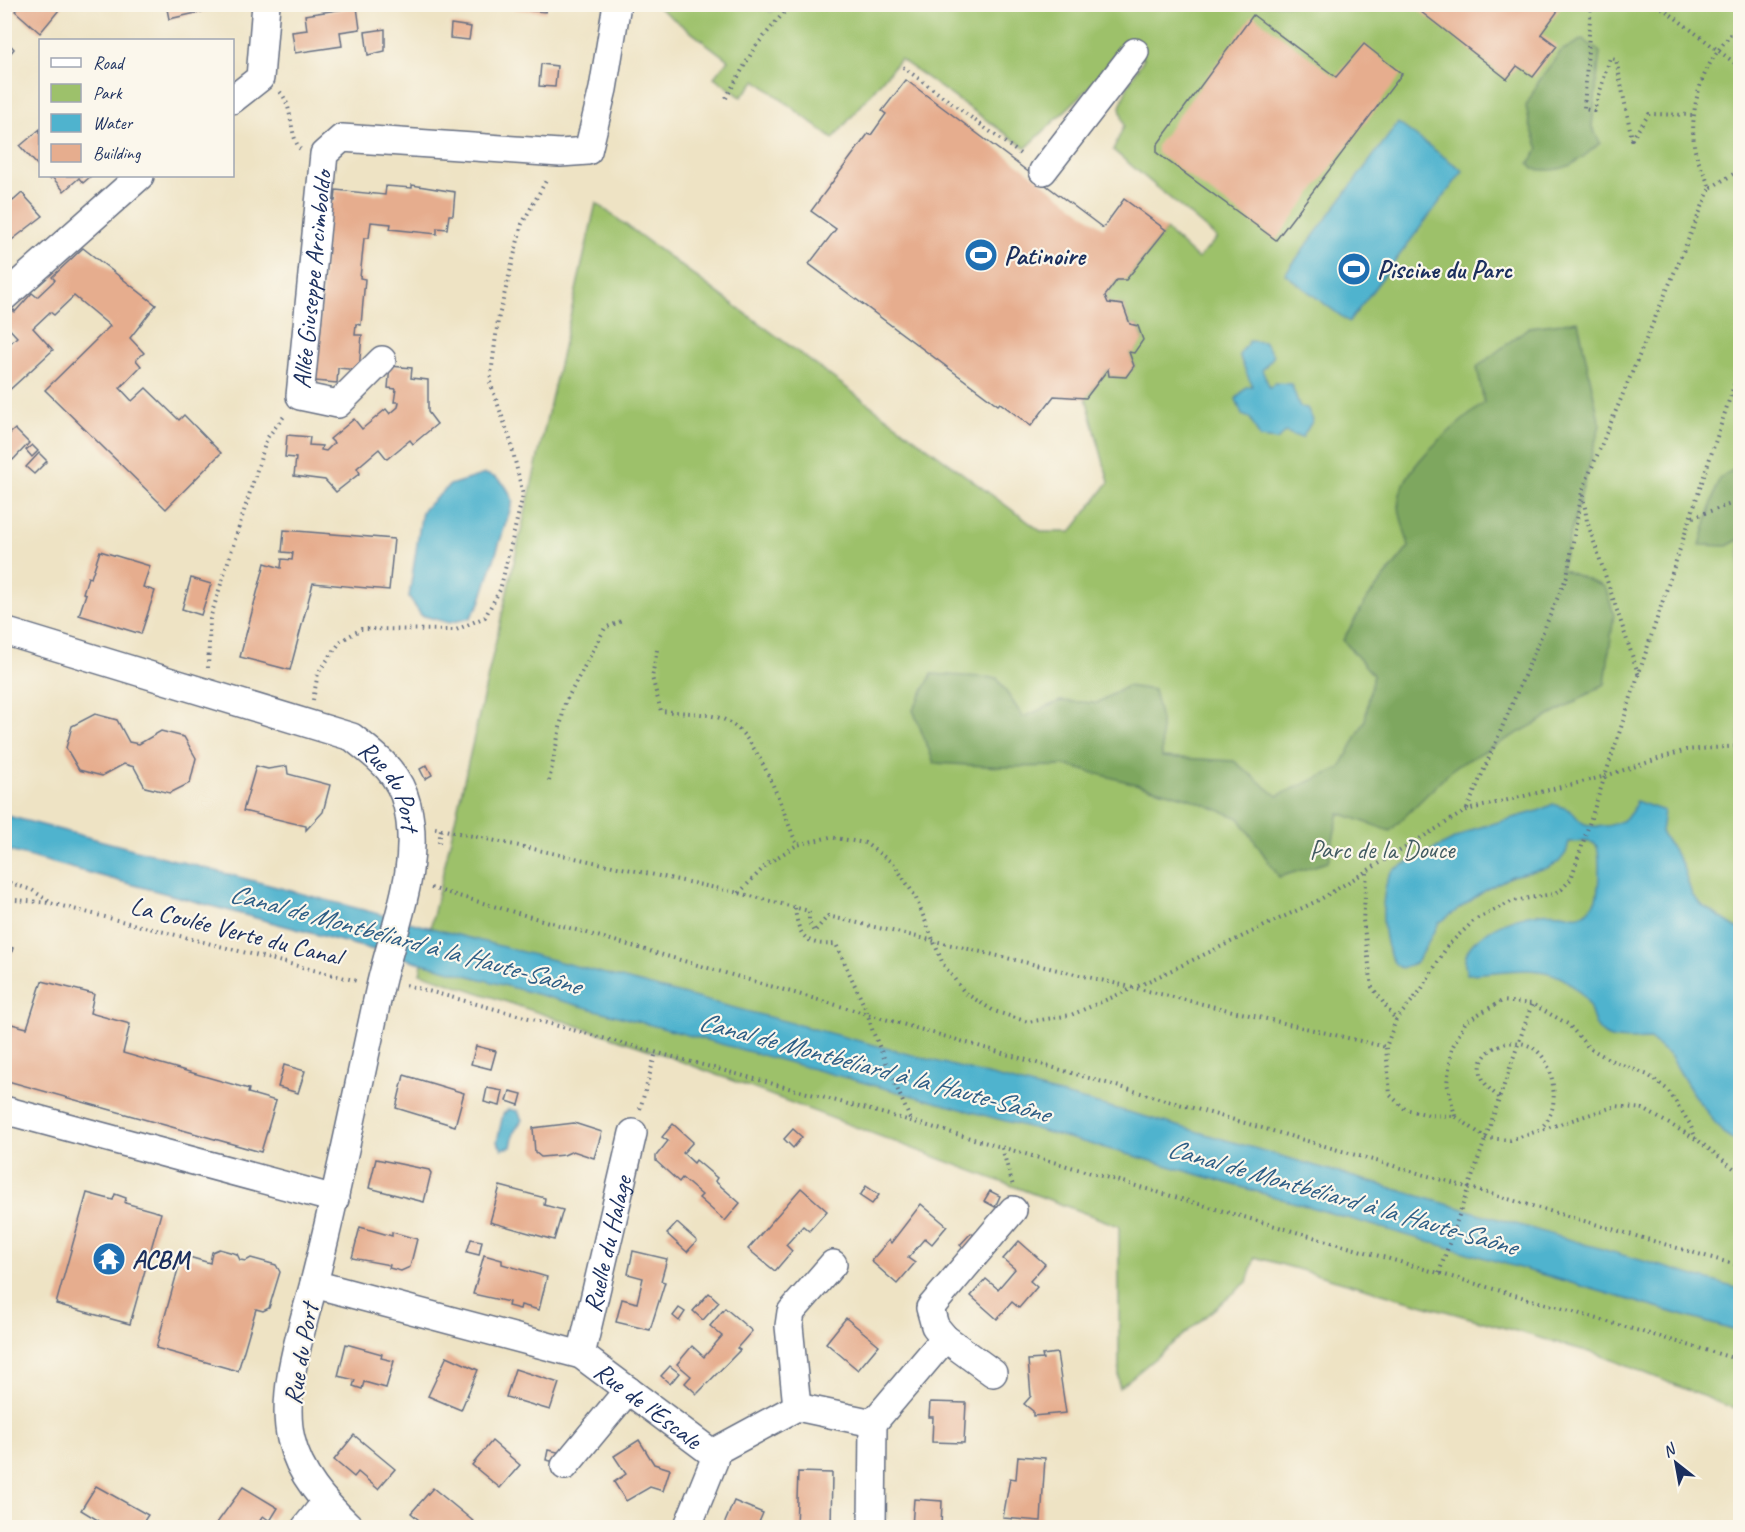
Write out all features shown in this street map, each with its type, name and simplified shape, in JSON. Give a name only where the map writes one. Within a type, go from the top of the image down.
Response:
[{"type":"street","points":[[234,98],[260,78],[266,4]]},
{"type":"street","name":"Allée Giuseppe Arcimboldo","points":[[382,360],[338,404],[300,396],[324,154],[342,138],[560,153],[588,151],[603,90],[617,4]]},
{"type":"street","points":[[1043,171],[1135,52]]},
{"type":"street","points":[[4,297],[139,177]]},
{"type":"street","name":"Rue du Port","points":[[4,631],[352,737],[388,765],[407,804],[413,848],[288,1399],[291,1439],[306,1475],[325,1503],[351,1527]]},
{"type":"street","points":[[4,1110],[335,1199]]},
{"type":"street","name":"Ruelle du Halage","points":[[581,1355],[633,1133]]},
{"type":"street","points":[[993,1373],[945,1338],[935,1326],[930,1308],[1013,1210]]},
{"type":"street","points":[[833,1264],[791,1312],[789,1326],[797,1407],[873,1423]]},
{"type":"street","name":"Rue de l'Escale","points":[[314,1284],[581,1355],[712,1453],[797,1407]]},
{"type":"street","points":[[872,1527],[873,1423],[945,1338]]},
{"type":"street","points":[[565,1466],[628,1390]]},
{"type":"street","points":[[687,1527],[714,1461],[712,1453]]},
{"type":"street","points":[[305,1527],[325,1503]]},
{"type":"path","points":[[726,98],[754,47],[791,4]]},
{"type":"path","points":[[1591,4],[1584,109],[1594,111],[1610,58],[1616,58],[1632,139],[1649,114],[1695,115]]},
{"type":"path","points":[[1657,4],[1740,67]]},
{"type":"path","points":[[1710,188],[1694,145],[1695,115],[1703,73],[1718,50],[1740,26]]},
{"type":"path","points":[[903,67],[1043,171]]},
{"type":"path","points":[[260,78],[282,94],[287,104],[295,141],[301,150],[324,154]]},
{"type":"path","points":[[309,724],[318,673],[341,641],[361,629],[456,630],[485,617],[500,590],[523,495],[510,439],[490,382],[498,320],[522,224],[560,153]]},
{"type":"path","points":[[1467,810],[1567,576],[1582,491],[1710,188],[1740,170]]},
{"type":"path","points":[[1740,367],[1640,676],[1602,777],[1592,818],[1571,879],[1562,889],[1553,894],[1513,901],[1476,919],[1448,945],[1421,990],[1396,1020],[1386,1047],[1390,1095],[1405,1109],[1429,1116],[1455,1116],[1486,1138],[1510,1140],[1616,1106],[1643,1109],[1696,1140],[1740,1173]]},
{"type":"path","points":[[207,693],[210,619],[267,438],[300,396]]},
{"type":"path","points":[[1582,491],[1587,521],[1640,676]]},
{"type":"path","points":[[1693,517],[1740,501]]},
{"type":"path","points":[[549,781],[566,703],[605,628],[624,620]]},
{"type":"path","points":[[657,650],[652,677],[661,711],[723,718],[738,728],[752,743],[797,845]]},
{"type":"path","points":[[739,892],[768,863],[797,845],[830,837],[864,843],[894,864],[915,896],[943,964],[965,993],[994,1011],[1028,1022],[1071,1015],[1136,987],[1319,900],[1367,873],[1467,810],[1602,777],[1686,750],[1740,746]]},
{"type":"path","points":[[441,829],[739,892],[809,912],[809,922],[814,932],[828,916],[931,938],[1386,1047]]},
{"type":"path","points":[[1367,873],[1363,920],[1372,987],[1396,1020]]},
{"type":"path","points":[[4,881],[32,890],[50,903]]},
{"type":"path","points":[[432,888],[867,1012],[943,1038],[1740,1266]]},
{"type":"path","name":"La Coulée Verte du Canal","points":[[4,898],[50,903],[345,979],[383,976],[911,1121],[1740,1360]]},
{"type":"path","points":[[795,908],[797,925],[806,940],[821,945],[836,944],[867,1012],[873,1032],[911,1121]]},
{"type":"path","points":[[1455,1116],[1447,1083],[1452,1048],[1467,1021],[1503,1001],[1537,1004],[1568,1024],[1588,1047],[1610,1060],[1648,1075],[1668,1090],[1690,1124],[1696,1140]]},
{"type":"path","points":[[1439,1273],[1532,1004]]},
{"type":"path","points":[[1499,1097],[1488,1090],[1481,1077],[1482,1063],[1491,1049],[1504,1042],[1518,1041],[1530,1047],[1546,1061],[1552,1077],[1553,1107],[1550,1120],[1539,1130]]},
{"type":"path","points":[[633,1133],[656,1052]]},
{"type":"path","points":[[1002,1148],[1016,1197],[1013,1210]]},
{"type":"green space","name":"Parc de la Douce","points":[[777,4],[1740,5],[1740,1308],[1206,1176],[1740,1332],[1740,1411],[1600,1355],[1255,1257],[1247,1282],[1119,1388],[1119,1226],[656,1052],[420,973],[596,203],[1042,532],[1071,532],[1109,482],[1086,398],[1108,369],[1109,376],[1126,377],[1134,366],[1129,352],[1134,352],[1143,339],[1138,326],[1130,324],[1123,305],[1108,303],[1105,296],[1117,280],[1126,280],[1166,230],[1198,259],[1217,238],[1113,150],[1124,126],[1120,107],[1128,85],[1144,58],[1122,46],[1088,89],[1026,148],[900,59],[833,139],[756,80],[741,97],[714,77],[728,60],[655,5],[762,5],[771,12]]},
{"type":"green space","points":[[1583,39],[1600,52],[1592,126],[1600,143],[1570,165],[1554,170],[1533,169],[1529,163],[1539,149],[1526,106],[1539,81],[1561,51]]},
{"type":"green space","points":[[1578,321],[1600,425],[1561,569],[1605,587],[1614,614],[1605,684],[1455,767],[1390,831],[1339,813],[1328,862],[1279,877],[1239,818],[1188,798],[1068,766],[1003,767],[934,763],[913,710],[932,674],[997,678],[1023,717],[1060,701],[1097,703],[1127,686],[1154,690],[1161,720],[1162,757],[1234,761],[1277,796],[1340,768],[1365,720],[1373,675],[1343,640],[1367,599],[1409,547],[1399,506],[1407,477],[1431,448],[1484,403],[1477,367],[1529,327]]},
{"type":"green space","points":[[1740,466],[1740,539],[1727,546],[1700,545],[1719,478]]},
{"type":"water","points":[[1398,123],[1463,171],[1349,322],[1285,274]]},
{"type":"water","points":[[1249,341],[1264,342],[1274,356],[1262,370],[1270,388],[1275,383],[1291,384],[1300,407],[1307,408],[1313,420],[1302,438],[1285,432],[1277,440],[1260,438],[1250,418],[1242,415],[1236,399],[1246,387],[1252,386],[1239,355]]},
{"type":"water","points":[[485,474],[503,483],[513,501],[480,603],[470,618],[449,623],[421,615],[409,597],[422,511],[450,485]]},
{"type":"water","points":[[1636,801],[1664,811],[1661,832],[1682,864],[1692,895],[1704,907],[1740,930],[1740,1144],[1723,1133],[1693,1094],[1671,1057],[1650,1039],[1618,1039],[1602,1034],[1585,998],[1563,979],[1549,973],[1526,970],[1467,974],[1465,956],[1469,949],[1475,941],[1494,928],[1527,915],[1562,913],[1579,915],[1591,907],[1597,894],[1599,871],[1598,849],[1594,843],[1569,842],[1566,853],[1559,862],[1547,868],[1512,876],[1489,888],[1439,923],[1416,963],[1401,968],[1394,962],[1388,951],[1383,905],[1388,878],[1393,870],[1474,829],[1538,811],[1553,804],[1571,811],[1585,824],[1609,826],[1629,815]]},
{"type":"water","name":"Canal de Montbéliard à la Haute-Saône","points":[[4,815],[1143,1116],[1740,1289],[1740,1332],[1138,1157],[5,850]]},
{"type":"water","points":[[509,1109],[518,1111],[522,1120],[514,1132],[511,1147],[502,1149],[497,1142],[503,1114]]},
{"type":"building","points":[[20,4],[64,4],[40,33],[15,11]]},
{"type":"building","points":[[166,4],[213,4],[214,9],[169,19]]},
{"type":"building","points":[[514,4],[546,4],[546,12],[514,9]]},
{"type":"building","points":[[1411,4],[1563,4],[1541,34],[1557,46],[1533,77],[1517,66],[1507,79]]},
{"type":"building","points":[[357,7],[360,29],[340,32],[342,46],[295,53],[292,32],[307,30],[305,15]]},
{"type":"building","points":[[1253,15],[1336,77],[1364,44],[1402,74],[1276,240],[1157,153],[1157,145]]},
{"type":"building","points":[[451,24],[471,27],[469,40],[450,38]]},
{"type":"building","points":[[385,29],[385,51],[368,55],[365,32]]},
{"type":"building","points":[[4,38],[14,49],[4,61]]},
{"type":"building","points":[[541,64],[557,66],[555,87],[539,86]]},
{"type":"building","name":"Patinoire","points":[[906,80],[1103,228],[1124,199],[1166,230],[1126,280],[1117,280],[1105,296],[1108,303],[1123,305],[1130,324],[1138,326],[1143,340],[1134,353],[1129,352],[1134,366],[1126,377],[1109,376],[1108,369],[1086,398],[1054,396],[1031,426],[1000,403],[998,405],[809,264],[836,229],[811,211],[868,134],[871,135],[886,114],[882,111]]},
{"type":"building","points":[[39,130],[39,167],[20,146]]},
{"type":"building","points":[[52,177],[90,177],[83,183],[79,178],[64,191]]},
{"type":"building","points":[[412,185],[455,192],[453,215],[449,215],[447,229],[437,228],[437,234],[390,229],[391,224],[371,222],[369,238],[364,238],[360,278],[365,279],[361,325],[356,324],[355,335],[362,335],[359,370],[338,368],[337,383],[315,381],[329,201],[335,201],[336,190],[385,195],[386,186],[412,188]]},
{"type":"building","points":[[22,193],[43,216],[4,246],[4,203],[10,198],[13,201]]},
{"type":"building","points":[[83,248],[156,305],[130,338],[144,353],[136,360],[141,366],[120,388],[132,401],[146,388],[179,420],[184,415],[221,453],[166,509],[45,390],[110,326],[74,296],[54,315],[50,312],[33,328],[53,350],[4,395],[4,349],[17,337],[4,323],[4,319],[14,310],[15,312],[32,293],[37,297],[55,280],[52,277]]},
{"type":"building","points":[[390,366],[412,368],[411,378],[428,380],[428,412],[437,424],[413,444],[410,440],[387,459],[379,449],[357,468],[360,473],[336,492],[325,480],[294,476],[296,458],[285,457],[287,435],[310,437],[309,445],[322,446],[321,450],[326,451],[334,443],[330,439],[354,419],[362,429],[386,409],[390,414],[398,407],[399,402],[394,402],[396,389],[388,388]]},
{"type":"building","points":[[15,429],[29,443],[13,460],[4,452],[4,439]]},
{"type":"building","points":[[32,445],[38,451],[32,457],[26,450]]},
{"type":"building","points":[[39,453],[47,461],[34,474],[26,467]]},
{"type":"building","points":[[284,530],[394,539],[389,590],[313,583],[290,670],[240,657],[265,563],[281,568],[282,559],[292,560],[293,553],[282,552]]},
{"type":"building","points":[[100,551],[150,566],[143,587],[155,591],[141,634],[79,615],[86,594],[83,593],[88,577],[91,578]]},
{"type":"building","points":[[191,578],[211,584],[201,615],[182,609]]},
{"type":"building","points":[[95,714],[117,720],[129,742],[139,744],[161,731],[184,737],[196,758],[190,783],[170,793],[145,787],[134,767],[124,764],[102,776],[79,770],[66,748],[72,726]]},
{"type":"building","points":[[427,765],[432,775],[425,779],[420,769]]},
{"type":"building","points":[[256,766],[268,769],[287,766],[288,774],[330,785],[323,812],[306,830],[306,826],[243,811]]},
{"type":"building","points":[[4,945],[13,948],[5,975],[4,975]]},
{"type":"building","points":[[42,981],[94,994],[90,1013],[130,1024],[123,1053],[249,1089],[248,1093],[276,1101],[261,1152],[4,1080],[4,1022],[27,1028]]},
{"type":"building","points":[[476,1046],[496,1051],[491,1069],[471,1064]]},
{"type":"building","points":[[284,1065],[305,1071],[298,1093],[278,1087]]},
{"type":"building","points":[[404,1075],[464,1093],[455,1126],[396,1108]]},
{"type":"building","points":[[487,1088],[503,1091],[500,1106],[484,1102]]},
{"type":"building","points":[[510,1091],[522,1094],[519,1105],[507,1101]]},
{"type":"building","points":[[574,1123],[602,1132],[594,1158],[573,1151],[564,1155],[541,1157],[535,1152],[533,1128]]},
{"type":"building","points":[[673,1124],[693,1142],[683,1153],[694,1163],[696,1160],[717,1178],[715,1181],[740,1203],[725,1221],[699,1198],[702,1195],[682,1178],[679,1182],[656,1161],[656,1156],[668,1141],[662,1137]]},
{"type":"building","points":[[793,1129],[802,1137],[793,1148],[784,1139]]},
{"type":"building","points":[[376,1159],[429,1170],[431,1173],[424,1202],[369,1188]]},
{"type":"building","points":[[500,1186],[545,1198],[544,1205],[563,1210],[554,1240],[490,1222]]},
{"type":"building","points":[[866,1186],[879,1195],[872,1204],[860,1196]]},
{"type":"building","points":[[801,1188],[827,1211],[809,1231],[803,1226],[786,1245],[792,1251],[775,1271],[748,1249]]},
{"type":"building","points":[[990,1191],[1000,1196],[995,1207],[984,1201]]},
{"type":"building","name":"ACBM","points":[[87,1193],[113,1200],[115,1194],[126,1198],[125,1203],[161,1213],[130,1324],[56,1304]]},
{"type":"building","points":[[921,1204],[947,1226],[932,1244],[925,1238],[908,1258],[915,1263],[897,1284],[871,1261],[889,1240],[891,1243]]},
{"type":"building","points":[[677,1223],[697,1241],[687,1252],[667,1234]]},
{"type":"building","points":[[360,1227],[392,1236],[392,1232],[417,1239],[410,1267],[401,1271],[389,1268],[390,1265],[352,1258]]},
{"type":"building","points":[[971,1233],[980,1240],[969,1253],[960,1245]]},
{"type":"building","points":[[471,1239],[482,1241],[479,1255],[467,1252]]},
{"type":"building","points":[[1019,1241],[1045,1264],[1030,1281],[1037,1287],[1019,1308],[1012,1302],[997,1319],[971,1296],[986,1279],[998,1289],[1015,1269],[1003,1259]]},
{"type":"building","points":[[219,1249],[237,1254],[240,1260],[246,1261],[251,1258],[276,1265],[280,1272],[269,1308],[263,1311],[256,1309],[238,1371],[156,1348],[182,1255],[210,1263],[212,1252]]},
{"type":"building","points":[[633,1251],[667,1259],[661,1281],[665,1282],[650,1330],[616,1322],[622,1299],[637,1303],[643,1278],[628,1274]]},
{"type":"building","points":[[484,1255],[502,1260],[502,1264],[547,1277],[539,1310],[521,1305],[520,1309],[508,1306],[509,1302],[473,1294]]},
{"type":"building","points":[[709,1293],[719,1302],[703,1320],[693,1311]]},
{"type":"building","points":[[679,1308],[685,1312],[679,1321],[673,1316]]},
{"type":"building","points":[[725,1308],[752,1331],[737,1348],[740,1350],[697,1394],[685,1383],[691,1376],[677,1364],[692,1346],[704,1357],[722,1336],[710,1326]]},
{"type":"building","points":[[846,1318],[879,1345],[858,1370],[826,1343]]},
{"type":"building","points":[[346,1344],[382,1354],[381,1358],[394,1361],[386,1388],[364,1382],[362,1389],[353,1386],[355,1380],[338,1376]]},
{"type":"building","points":[[1057,1353],[1066,1413],[1033,1416],[1033,1411],[1024,1404],[1031,1396],[1028,1360],[1043,1359],[1042,1355]]},
{"type":"building","points":[[447,1356],[478,1370],[461,1410],[428,1396]]},
{"type":"building","points":[[670,1366],[679,1373],[670,1384],[661,1376]]},
{"type":"building","points":[[515,1369],[559,1383],[550,1410],[506,1397]]},
{"type":"building","points":[[930,1402],[966,1403],[964,1443],[932,1442],[933,1417],[929,1417]]},
{"type":"building","points":[[354,1435],[395,1469],[378,1489],[358,1472],[354,1477],[334,1460]]},
{"type":"building","points":[[639,1440],[654,1464],[670,1469],[663,1491],[650,1487],[626,1501],[614,1482],[626,1474],[614,1456]]},
{"type":"building","points":[[492,1441],[520,1465],[500,1488],[472,1465]]},
{"type":"building","points":[[548,1450],[558,1452],[556,1462],[546,1460]]},
{"type":"building","points":[[1018,1456],[1045,1458],[1041,1521],[1003,1518],[1010,1478],[1016,1479]]},
{"type":"building","points":[[798,1472],[832,1473],[831,1527],[796,1527]]},
{"type":"building","points":[[96,1486],[148,1515],[140,1527],[109,1527],[81,1510]]},
{"type":"building","points":[[243,1487],[278,1508],[270,1521],[263,1516],[256,1527],[214,1527]]},
{"type":"building","points":[[433,1488],[473,1521],[467,1527],[427,1527],[411,1513]]},
{"type":"building","points":[[914,1499],[942,1501],[941,1527],[912,1527]]},
{"type":"building","points":[[734,1501],[763,1513],[757,1527],[723,1527]]},
{"type":"place","name":"Patinoire","points":[[981,255]]},
{"type":"place","name":"Piscine du Parc","points":[[1354,269]]},
{"type":"place","name":"ACBM","points":[[109,1259]]}]
